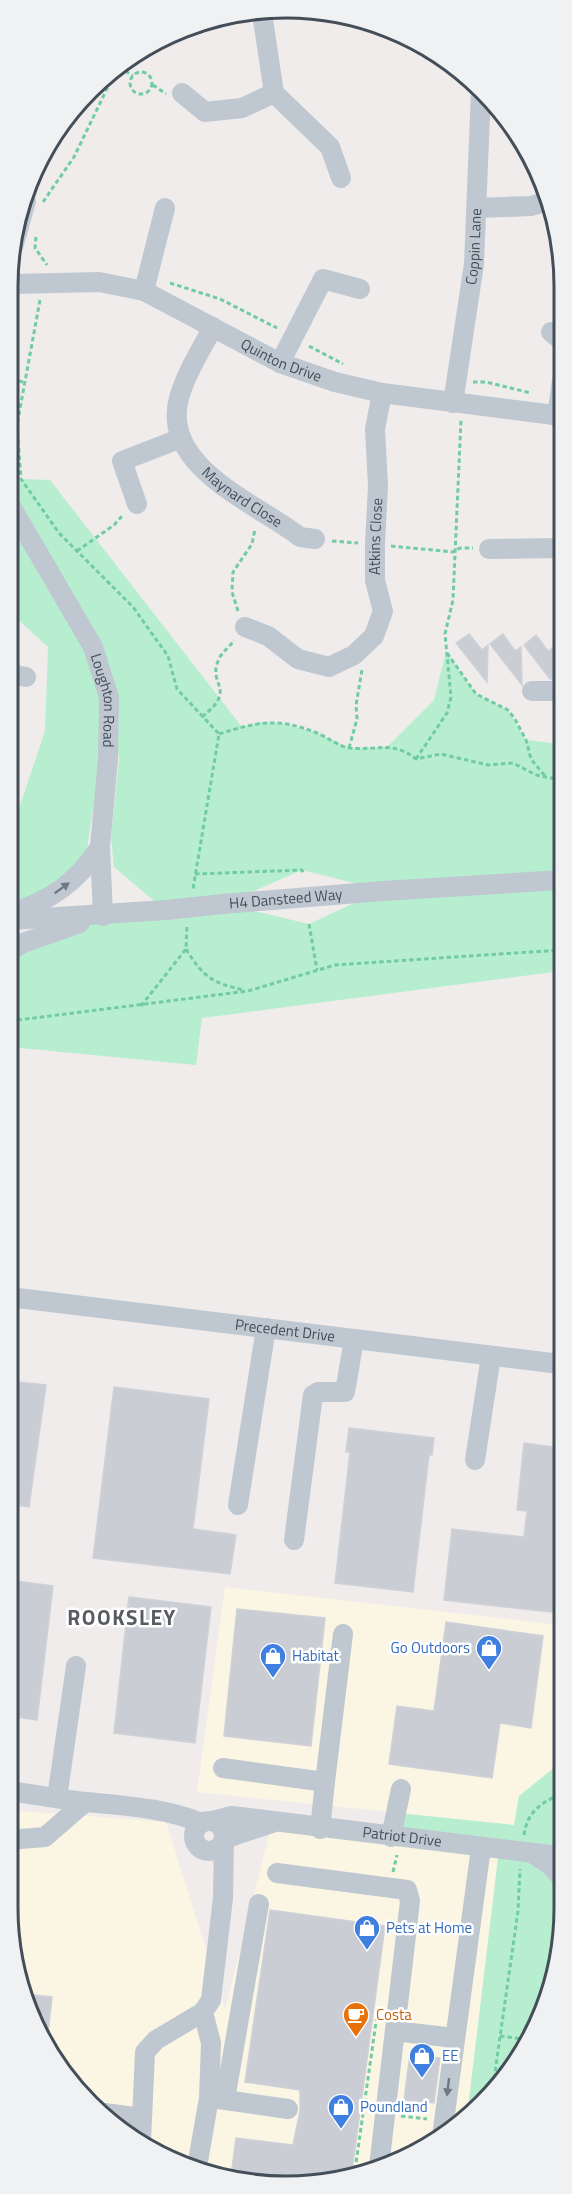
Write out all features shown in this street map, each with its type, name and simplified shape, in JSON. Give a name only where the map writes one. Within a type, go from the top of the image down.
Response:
[{"type":"street","points":[[263,19],[274,93],[330,147],[341,178]]},
{"type":"street","points":[[182,93],[205,112],[242,108],[274,93]]},
{"type":"street","name":"Coppin Lane","points":[[457,404],[474,264],[482,103]]},
{"type":"street","points":[[478,208],[531,206],[541,203]]},
{"type":"street","points":[[144,291],[165,208]]},
{"type":"street","points":[[280,363],[325,273],[360,289]]},
{"type":"street","name":"Quinton Drive","points":[[18,284],[99,282],[144,291],[280,363],[335,382],[382,393],[554,416]]},
{"type":"street","points":[[137,504],[122,461],[179,439],[178,400],[213,327]]},
{"type":"street","name":"Atkins Close","points":[[245,627],[268,636],[298,659],[329,667],[354,656],[374,636],[382,611],[375,581],[378,486],[375,429],[382,393]]},
{"type":"street","name":"Maynard Close","points":[[179,439],[204,472],[259,510],[278,519],[300,537],[315,539]]},
{"type":"street","name":"Loughton Road","points":[[18,518],[93,646],[109,697],[108,759],[100,847],[103,916]]},
{"type":"street","points":[[489,549],[554,548]]},
{"type":"street","points":[[532,691],[554,691]]},
{"type":"street","points":[[18,911],[32,907],[59,891],[84,871],[100,847]]},
{"type":"street","name":"H4 Dansteed Way","points":[[18,920],[103,916],[383,891],[554,880]]},
{"type":"street","points":[[18,946],[103,916]]},
{"type":"street","name":"Precedent Drive","points":[[18,1298],[554,1363]]},
{"type":"street","points":[[237,1505],[266,1328]]},
{"type":"street","points":[[294,1540],[314,1395],[318,1392],[345,1392],[354,1339]]},
{"type":"street","points":[[475,1460],[491,1356]]},
{"type":"street","points":[[320,1828],[343,1634]]},
{"type":"street","points":[[57,1798],[76,1666]]},
{"type":"street","points":[[224,1768],[325,1782]]},
{"type":"street","points":[[396,1838],[401,1788]]},
{"type":"street","name":"Patriot Drive","points":[[18,1792],[177,1813],[202,1827],[232,1816],[272,1823],[554,1856]]},
{"type":"street","points":[[18,1839],[45,1837],[85,1802]]},
{"type":"street","name":"Patriot Drive","points":[[217,1845],[272,1823]]},
{"type":"street","points":[[141,2134],[145,2052],[156,2040],[202,2012],[211,2000],[214,1989],[224,1898],[217,1845],[219,1824],[202,1827],[200,1848],[217,1845]]},
{"type":"street","points":[[438,2128],[454,2038],[481,1848]]},
{"type":"street","points":[[527,1853],[549,1864],[554,1870]]},
{"type":"street","points":[[277,1873],[407,1890],[410,1901],[379,2160]]},
{"type":"street","points":[[199,2162],[217,2098],[259,1904]]},
{"type":"street","points":[[202,2012],[211,2043],[217,2098]]},
{"type":"street","points":[[395,2031],[454,2038]]},
{"type":"street","points":[[217,2098],[288,2109]]},
{"type":"street","points":[[115,2115],[142,2118]]},
{"type":"path","points":[[125,72],[133,76]]},
{"type":"path","points":[[139,72],[146,72],[153,81],[151,89],[142,94],[135,92],[130,82],[133,76],[139,72]]},
{"type":"path","points":[[32,206],[74,157],[109,85]]},
{"type":"path","points":[[18,418],[23,382],[48,266],[35,248],[36,229]]},
{"type":"path","points":[[18,381],[23,382]]},
{"type":"path","points":[[416,759],[447,713],[451,697],[445,634],[453,600],[457,404]]},
{"type":"path","points":[[18,440],[21,479],[60,533],[133,607],[168,656],[177,689],[219,734]]},
{"type":"path","points":[[77,551],[114,525],[137,504]]},
{"type":"path","points":[[315,539],[453,552],[460,548],[489,549]]},
{"type":"path","points":[[446,651],[476,694],[508,710],[526,740],[531,759],[546,777]]},
{"type":"path","points":[[349,748],[357,719],[356,705],[363,671],[354,656]]},
{"type":"path","points":[[219,734],[260,722],[280,723],[315,732],[349,748],[387,747],[405,750],[416,759]]},
{"type":"path","points":[[191,899],[219,734]]},
{"type":"path","points":[[416,759],[441,754],[488,765],[513,763],[554,779]]},
{"type":"path","points":[[195,874],[302,870],[304,875]]},
{"type":"path","points":[[141,1006],[186,949],[188,920]]},
{"type":"path","points":[[309,924],[317,970]]},
{"type":"path","points":[[186,949],[198,969],[217,984],[248,991]]},
{"type":"path","points":[[18,1020],[248,991],[335,965],[554,950]]},
{"type":"path","points":[[495,2075],[527,1853],[525,1825],[531,1813],[543,1802],[554,1797]]},
{"type":"path","points":[[392,1879],[396,1838]]},
{"type":"path","points":[[355,2167],[378,2009]]},
{"type":"path","points":[[500,2036],[520,2039]]},
{"type":"path","points":[[393,2115],[438,2128]]},
{"type":"shaded area","points":[[225,1587],[554,1624],[554,1768],[519,1796],[515,1825],[197,1792]]},
{"type":"shaded area","points":[[18,1811],[166,1822],[225,2010],[272,1823],[499,1850],[468,2104],[449,2121],[420,2140],[389,2156],[355,2167],[321,2174],[286,2176],[251,2174],[200,2162],[152,2140],[123,2121],[96,2098],[73,2071],[38,2011],[27,1977],[20,1943],[18,1908]]},
{"type":"green space","points":[[21,479],[50,480],[242,727],[260,722],[280,723],[315,732],[349,748],[387,747],[434,700],[446,651],[476,694],[508,710],[526,740],[554,743],[554,972],[202,1018],[196,1065],[18,1048],[18,947],[103,916],[165,910],[114,867],[111,837],[119,759],[110,700],[87,849],[73,875],[18,902],[18,811],[45,731],[48,647],[18,620],[18,480]],"holes":[[[302,870],[382,890],[309,924],[224,904]]]},
{"type":"green space","points":[[554,1768],[552,1943],[540,1994],[526,2027],[499,2071],[468,2104],[499,1850],[391,1837],[397,1813],[514,1825],[519,1796]]},
{"type":"building","points":[[469,634],[482,650],[488,645],[487,682],[456,643]]},
{"type":"building","points":[[503,634],[515,651],[521,647],[522,685],[490,644]]},
{"type":"building","points":[[536,635],[548,651],[554,647],[554,679],[550,679],[524,645]]},
{"type":"building","points":[[18,1382],[46,1385],[29,1507],[18,1505]]},
{"type":"building","points":[[114,1387],[209,1399],[193,1529],[236,1535],[230,1574],[93,1558]]},
{"type":"building","points":[[349,1428],[434,1438],[432,1455],[429,1455],[413,1592],[335,1583],[350,1452],[346,1452]]},
{"type":"building","points":[[524,1443],[554,1447],[554,1612],[444,1600],[452,1529],[524,1537],[527,1511],[517,1510]]},
{"type":"building","points":[[18,1581],[53,1586],[37,1720],[18,1717]]},
{"type":"building","points":[[129,1597],[211,1607],[195,1743],[114,1733]]},
{"type":"building","points":[[237,1609],[325,1618],[311,1746],[224,1736]]},
{"type":"building","name":"Go Outdoors","points":[[446,1622],[543,1636],[531,1728],[500,1723],[492,1778],[389,1764],[397,1706],[434,1711]]},
{"type":"building","points":[[270,1910],[385,1926],[352,2168],[321,2174],[286,2176],[232,2170],[236,2138],[293,2145],[300,2111],[300,2090],[245,2082]]},
{"type":"building","points":[[32,1995],[52,1997],[48,2031]]},
{"type":"building","name":"EE","points":[[410,2054],[440,2058],[434,2103],[404,2100]]},
{"type":"place","name":"Go Outdoors","points":[[489,1671]]},
{"type":"place","name":"Habitat","points":[[273,1679]]},
{"type":"place","name":"Pets at Home","points":[[367,1951]]},
{"type":"place","name":"Costa","points":[[356,2038]]},
{"type":"place","name":"EE","points":[[422,2079]]},
{"type":"place","name":"Poundland","points":[[341,2130]]},
{"type":"district","name":"ROOKSLEY","points":[[122,1618]]}]
